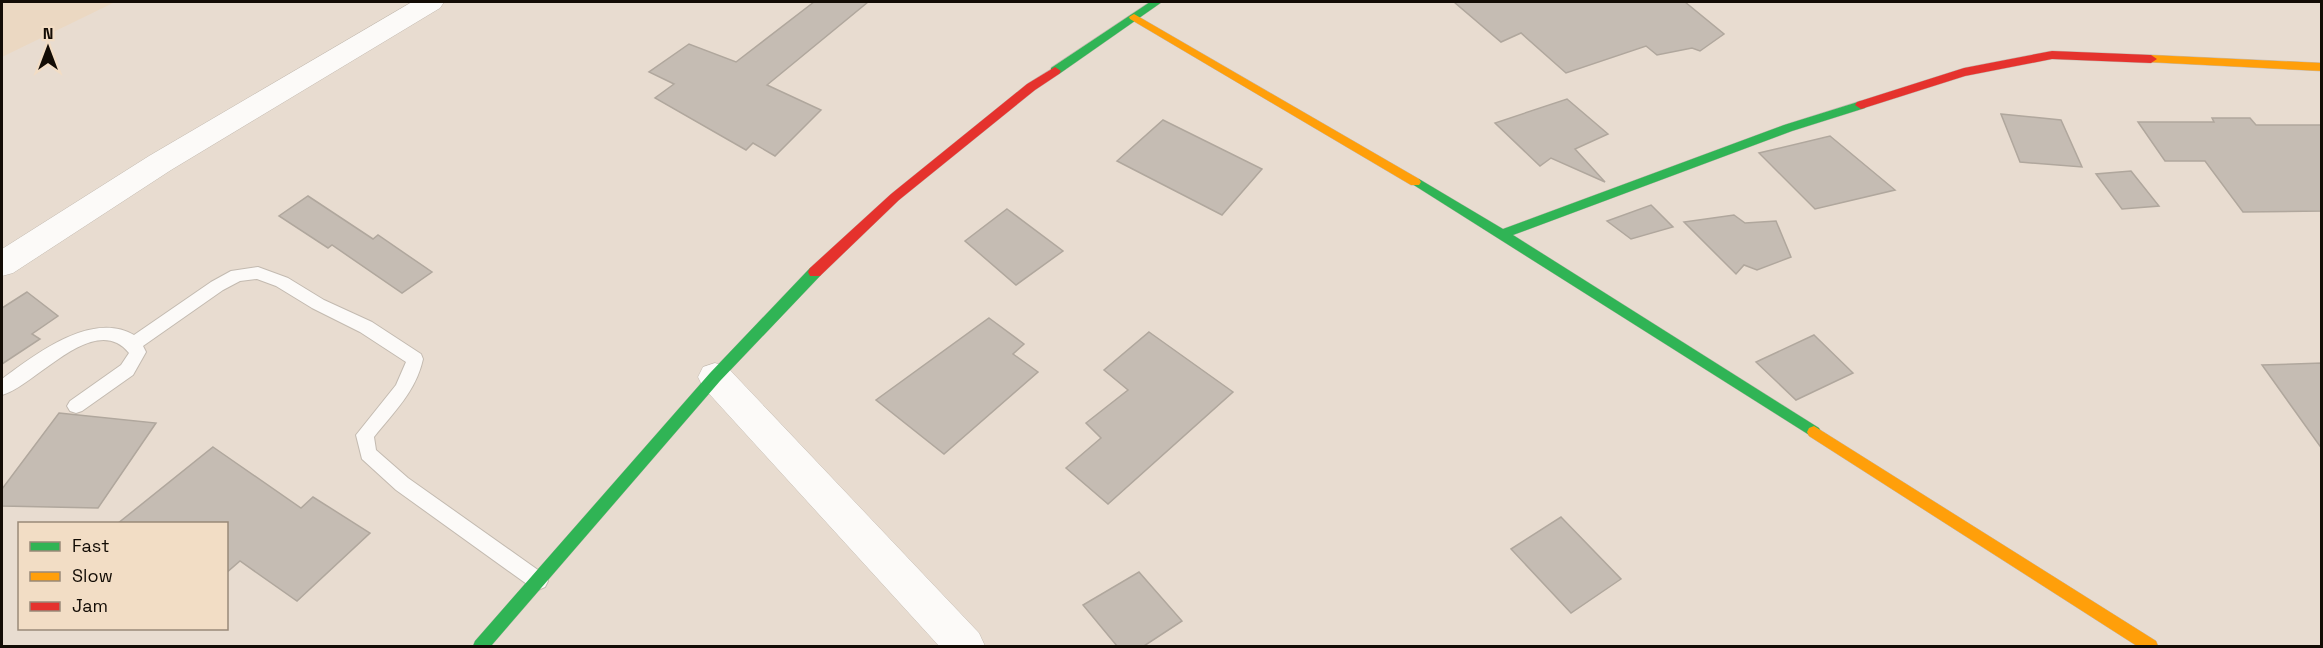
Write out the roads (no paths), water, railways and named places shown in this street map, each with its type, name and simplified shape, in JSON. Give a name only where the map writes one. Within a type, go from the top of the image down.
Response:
[{"type":"street","points":[[2,264],[160,163],[431,2]]},
{"type":"street","points":[[481,646],[716,377],[836,250],[895,197],[1031,87],[1158,2]]},
{"type":"street","points":[[1134,17],[1502,234],[2150,646]]},
{"type":"street","points":[[1502,234],[1788,128],[1964,72],[2052,55],[2322,67]]},
{"type":"street","points":[[716,377],[965,646]]},
{"type":"lane","points":[[134,343],[217,286],[237,275],[258,273],[282,282],[318,304],[395,343],[416,358],[413,375],[365,435],[368,454],[402,484],[538,581]]},
{"type":"lane","points":[[2,388],[56,351],[89,335],[109,333],[134,343],[138,352],[127,370],[76,406]]}]
